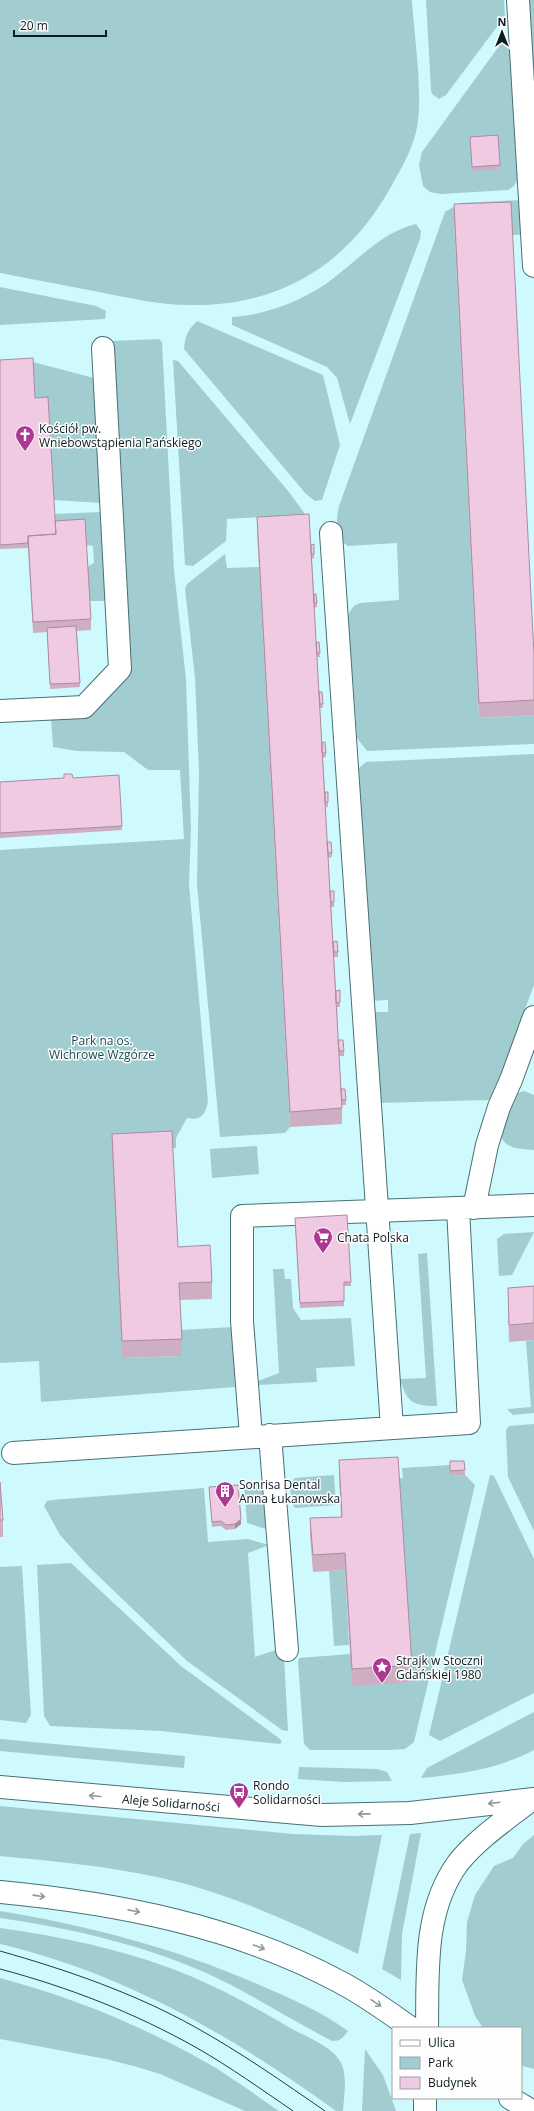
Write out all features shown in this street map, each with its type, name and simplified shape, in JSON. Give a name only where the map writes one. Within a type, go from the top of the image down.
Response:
[{"type":"street","points":[[518,0],[534,266]]},
{"type":"street","points":[[0,711],[84,707],[120,669],[103,348]]},
{"type":"street","points":[[331,533],[392,1428]]},
{"type":"street","points":[[13,1453],[469,1423],[466,1208],[499,1107],[511,1080],[534,1017]]},
{"type":"street","points":[[287,1650],[261,1436],[242,1321],[242,1216],[466,1208],[534,1204]]},
{"type":"street","name":"Aleje Solidarności","points":[[0,1787],[322,1815],[410,1813],[534,1798]]},
{"type":"street","points":[[428,2027],[430,1941],[432,1925],[440,1897],[449,1878],[473,1847],[534,1798]]},
{"type":"street","points":[[0,1892],[96,1904],[170,1918],[232,1938],[297,1962],[339,1982],[372,2000],[410,2027]]},
{"type":"street","points":[[425,2099],[425,2111]]},
{"type":"street","points":[[512,2099],[532,2111]]},
{"type":"green space","points":[[0,0],[412,0],[419,88],[418,122],[413,142],[392,185],[374,213],[354,238],[332,259],[308,276],[281,289],[252,298],[221,304],[168,304],[138,300],[0,273]]},
{"type":"green space","points":[[426,0],[504,0],[505,16],[446,95],[439,99],[432,94],[431,90]]},
{"type":"green space","points":[[528,0],[534,0],[534,96]]},
{"type":"green space","points":[[512,40],[518,179],[514,186],[508,190],[441,194],[430,192],[423,186],[419,165],[422,152],[502,42]]},
{"type":"green space","points":[[521,200],[523,235],[512,235],[454,220],[479,718],[534,715],[534,744],[367,751],[357,738],[348,617],[352,608],[360,603],[399,600],[397,543],[348,546],[341,538],[339,533],[337,516],[339,506],[445,212],[460,203]]},
{"type":"green space","points":[[416,224],[421,231],[420,239],[350,424],[337,378],[327,367],[232,325],[232,317],[259,313],[300,299],[324,285],[383,239],[404,228]]},
{"type":"green space","points":[[0,287],[96,306],[106,311],[105,319],[0,325]]},
{"type":"green space","points":[[197,321],[323,375],[340,445],[322,500],[315,501],[306,494],[184,349],[185,340],[191,327]]},
{"type":"green space","name":"Park na os. Wichrowe Wzgórze","points":[[159,339],[162,342],[174,570],[186,679],[191,828],[189,884],[208,1102],[202,1116],[196,1119],[187,1118],[176,1138],[176,1148],[172,1148],[122,1358],[182,1356],[181,1330],[232,1327],[235,1387],[41,1402],[39,1361],[0,1363],[0,850],[184,839],[180,770],[148,770],[124,752],[77,751],[53,747],[51,717],[128,669],[111,341]]},
{"type":"green space","points":[[173,360],[178,361],[289,492],[305,514],[227,519],[226,541],[193,566],[185,565]]},
{"type":"green space","points":[[33,362],[94,378],[102,503],[53,500],[35,403]]},
{"type":"green space","points":[[101,512],[107,601],[89,601],[87,567],[94,563],[93,546],[86,545],[55,532],[54,514]]},
{"type":"green space","points":[[225,554],[227,568],[259,567],[290,1127],[285,1133],[220,1137],[197,884],[199,772],[195,678],[185,589],[187,584]]},
{"type":"green space","points":[[534,754],[534,985],[501,1074],[489,1100],[377,1103],[371,1012],[388,1012],[388,1000],[370,1001],[359,768],[366,762]]},
{"type":"green space","points":[[524,1091],[534,1095],[534,1150],[512,1147],[504,1142],[502,1138],[501,1132],[515,1094]]},
{"type":"green space","points":[[257,1146],[259,1174],[212,1178],[210,1149]]},
{"type":"green space","points":[[534,1232],[512,1275],[499,1276],[497,1239],[504,1234]]},
{"type":"green space","points":[[427,1253],[437,1406],[416,1404],[408,1398],[400,1379],[426,1378],[418,1254]]},
{"type":"green space","points":[[273,1269],[284,1269],[285,1279],[291,1279],[293,1308],[301,1320],[351,1318],[355,1366],[316,1368],[317,1382],[258,1385],[258,1381],[279,1373]]},
{"type":"green space","points":[[534,1340],[534,1413],[513,1415],[507,1409],[531,1407],[526,1341]]},
{"type":"green space","points":[[534,1424],[534,1531],[508,1477],[506,1430],[509,1426]]},
{"type":"green space","points":[[450,1465],[450,1476],[465,1475],[475,1485],[414,1742],[405,1749],[310,1750],[304,1744],[298,1662],[299,1658],[350,1654],[399,1478],[403,1478],[402,1468]]},
{"type":"green space","points":[[334,1475],[336,1505],[294,1507],[290,1492],[291,1484],[295,1478]]},
{"type":"green space","points":[[490,1475],[494,1476],[534,1559],[534,1693],[440,1741],[429,1735]]},
{"type":"green space","points":[[262,1483],[266,1487],[269,1530],[247,1523],[244,1485]]},
{"type":"green space","points":[[204,1488],[208,1542],[248,1539],[269,1545],[248,1553],[255,1657],[276,1650],[277,1658],[284,1657],[288,1731],[282,1730],[187,1661],[89,1567],[60,1535],[44,1506],[47,1501],[52,1500]]},
{"type":"green space","points":[[71,1563],[181,1666],[282,1742],[280,1744],[161,1731],[50,1726],[44,1716],[37,1565]]},
{"type":"green space","points":[[22,1566],[31,1715],[26,1723],[0,1720],[0,1567]]},
{"type":"green space","points":[[345,1570],[349,1645],[334,1646],[329,1571]]},
{"type":"green space","points":[[534,1712],[534,1750],[507,1762],[479,1770],[421,1778],[427,1768]]},
{"type":"green space","points":[[0,1739],[185,1756],[184,1768],[0,1751]]},
{"type":"green space","points":[[299,1767],[377,1769],[387,1772],[392,1781],[344,1782],[298,1779]]},
{"type":"green space","points":[[0,1806],[293,1834],[353,1836],[382,1835],[358,1954],[285,1920],[234,1900],[183,1883],[137,1873],[98,1867],[0,1856]]},
{"type":"green space","points":[[421,1833],[402,1934],[401,1980],[382,1969],[410,1834]]},
{"type":"green space","points":[[534,1835],[534,2069],[522,2064],[522,2027],[482,2027],[475,2016],[462,1980],[466,1951],[467,1922],[475,1895],[494,1866],[513,1858],[523,1844]]},
{"type":"green space","points":[[0,1911],[68,1924],[134,1940],[198,1961],[296,2001],[328,2018],[348,2031],[342,2039],[332,2041],[237,1988],[180,1962],[104,1938],[0,1918]]},
{"type":"green space","points":[[0,1928],[65,1939],[129,1954],[186,1974],[248,2004],[325,2046],[336,2056],[340,2061],[345,2079],[343,2111],[336,2111],[258,2058],[218,2033],[134,1990],[46,1956],[0,1944]]},
{"type":"green space","points":[[0,1978],[56,1995],[138,2027],[216,2068],[279,2111],[245,2111],[160,2074],[137,2067],[106,2059],[0,2039]]},
{"type":"green space","points":[[365,2049],[383,2075],[396,2111],[362,2111]]},
{"type":"building","points":[[498,135],[500,165],[472,167],[470,137]]},
{"type":"building","points":[[511,202],[534,655],[534,700],[479,703],[454,204]]},
{"type":"building","name":"Kościół pw. Wniebowstąpienia Pańskiego","points":[[33,358],[35,398],[48,397],[56,534],[28,536],[28,543],[0,545],[0,360]]},
{"type":"building","points":[[309,514],[342,1108],[290,1112],[257,517]]},
{"type":"building","points":[[85,519],[91,619],[33,622],[28,536],[56,534],[55,521]]},
{"type":"building","points":[[314,544],[314,554],[311,554],[311,545]]},
{"type":"building","points":[[314,594],[316,594],[317,603],[314,603]]},
{"type":"building","points":[[76,626],[80,683],[50,684],[47,628]]},
{"type":"building","points":[[319,642],[320,653],[317,653],[316,643]]},
{"type":"building","points":[[319,692],[322,692],[323,704],[320,704]]},
{"type":"building","points":[[322,742],[325,742],[326,753],[322,753]]},
{"type":"building","points":[[64,774],[72,774],[73,778],[119,775],[122,826],[0,833],[0,782],[64,778]]},
{"type":"building","points":[[325,792],[328,792],[328,802],[325,802]]},
{"type":"building","points":[[327,842],[331,842],[332,853],[328,853]]},
{"type":"building","points":[[330,891],[334,891],[334,902],[331,902]]},
{"type":"building","points":[[337,941],[338,952],[334,952],[333,942]]},
{"type":"building","points":[[340,990],[340,1002],[336,1003],[336,991]]},
{"type":"building","points":[[338,1040],[343,1040],[344,1051],[339,1051]]},
{"type":"building","points":[[341,1089],[345,1089],[346,1100],[342,1100]]},
{"type":"building","points":[[172,1131],[178,1247],[210,1245],[212,1282],[179,1283],[182,1339],[122,1341],[112,1134]]},
{"type":"building","name":"Chata Polska","points":[[347,1215],[351,1282],[344,1282],[344,1301],[300,1303],[295,1218]]},
{"type":"building","points":[[534,1286],[534,1323],[509,1325],[508,1288]]},
{"type":"building","points":[[398,1457],[412,1665],[352,1669],[345,1553],[313,1555],[310,1518],[342,1517],[339,1460]]},
{"type":"building","points":[[450,1461],[464,1461],[465,1470],[450,1471]]},
{"type":"building","points":[[0,1482],[3,1520],[0,1520]]},
{"type":"building","name":"Sonrisa Dental Anna Łukanowska","points":[[238,1485],[241,1519],[235,1524],[226,1525],[221,1521],[212,1522],[209,1487]]},
{"type":"tram line","points":[[0,1951],[75,1974],[148,2003],[195,2027],[245,2057],[325,2111]]},
{"type":"tram line","points":[[0,1969],[51,1984],[101,2002],[150,2023],[209,2055],[293,2111]]},
{"type":"place","name":"Kościół pw. Wniebowstąpienia Pańskiego","points":[[25,452]]},
{"type":"place","name":"Chata Polska","points":[[323,1254]]},
{"type":"place","name":"Sonrisa Dental Anna Łukanowska","points":[[225,1508]]},
{"type":"place","name":"Strajk w Stoczni Gdańskiej 1980","points":[[382,1684]]},
{"type":"place","name":"Rondo Solidarności","points":[[239,1809]]}]
